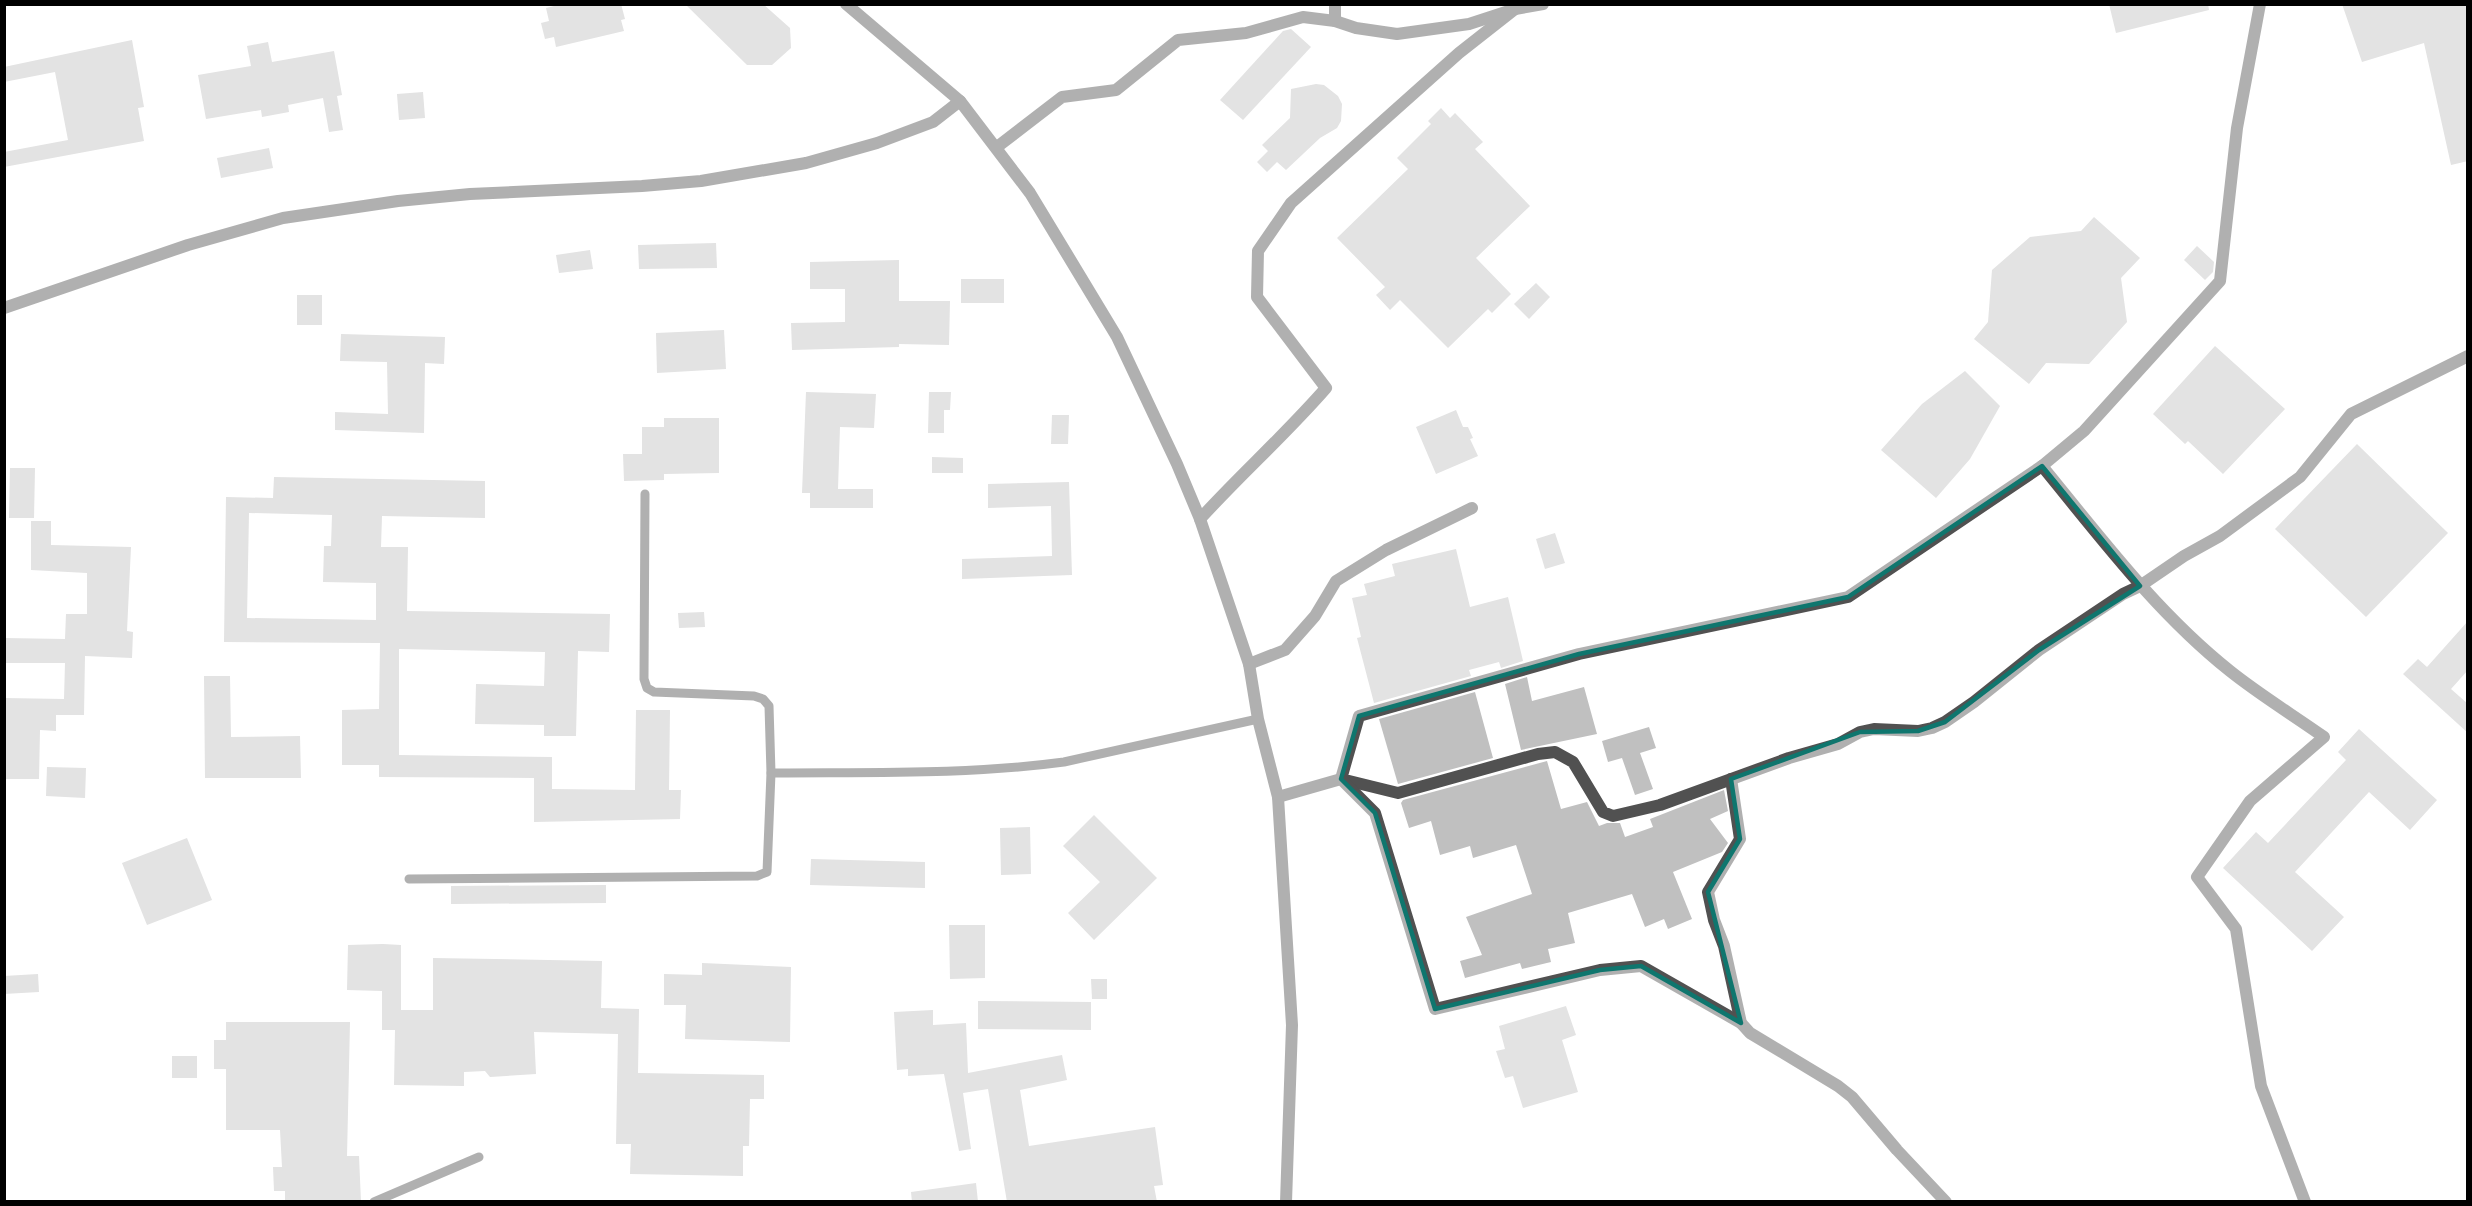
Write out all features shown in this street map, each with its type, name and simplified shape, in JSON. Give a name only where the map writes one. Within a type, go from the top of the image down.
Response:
[{"type":"street","points":[[846,4],[960,101],[1030,193],[1117,337],[1177,464],[1200,519],[1249,664],[1258,719],[1278,797],[1292,1025],[1286,1202]]},
{"type":"street","points":[[1335,4],[1335,21]]},
{"type":"street","points":[[997,147],[1062,97],[1116,90],[1178,40],[1246,33],[1304,17],[1397,34],[1469,24],[1515,9],[1543,4]]},
{"type":"street","points":[[1341,779],[1359,716],[1579,654],[1848,597],[2042,466],[2084,431],[2220,281],[2237,129],[2259,4]]},
{"type":"street","points":[[1200,519],[1234,482],[1296,422],[1326,388],[1257,297],[1258,251],[1291,203],[1459,53],[1515,9]]},
{"type":"street","points":[[4,308],[188,245],[283,218],[398,201],[470,194],[701,181],[806,163],[877,143],[933,122],[960,101]]},
{"type":"street","points":[[1278,797],[1341,779],[1398,793],[1538,754],[1555,752],[1573,762],[1603,812],[1613,816],[1659,805],[1838,744],[1860,732],[1874,729],[1918,731],[1945,722],[2039,650],[2123,594],[2140,586],[2184,556],[2220,536],[2300,477],[2351,414],[2468,356]]},
{"type":"street","points":[[2042,466],[2140,586],[2230,671],[2324,737],[2250,801],[2197,877],[2236,929],[2260,1086],[2305,1202]]},
{"type":"street","points":[[1249,664],[1285,650],[1315,616],[1336,581],[1386,550],[1472,508]]},
{"type":"street","points":[[1341,779],[1375,813],[1435,1009],[1600,970],[1641,966],[1741,1023],[1750,1033],[1838,1086],[1852,1097],[1897,1150],[1946,1202]]},
{"type":"street","points":[[1731,779],[1740,839],[1708,892],[1714,920],[1724,946],[1741,1023]]},
{"type":"lane","points":[[409,879],[763,875],[767,872],[771,773],[769,706],[763,699],[754,696],[654,692],[647,688],[644,679],[645,494]]},
{"type":"lane","points":[[771,773],[916,771],[1033,766],[1064,762],[1258,719]]},
{"type":"lane","points":[[374,1202],[479,1156]]},
{"type":"highlighted area","points":[[2042,466],[2140,586],[2039,650],[1945,722],[1918,731],[1860,732],[1731,779],[1740,839],[1708,892],[1741,1023],[1641,966],[1600,970],[1435,1009],[1375,813],[1341,779],[1359,716],[1579,654],[1848,597]]},
{"type":"building","points":[[562,4],[621,4],[625,19],[621,20],[624,31],[556,47],[554,37],[545,39],[541,23],[549,21],[546,8]]},
{"type":"building","points":[[685,4],[763,4],[790,28],[791,48],[772,65],[747,65]]},
{"type":"building","points":[[2109,4],[2208,4],[2209,10],[2116,33]]},
{"type":"building","points":[[2342,4],[2468,4],[2468,161],[2451,165],[2424,43],[2362,62]]},
{"type":"building","points":[[1291,29],[1311,47],[1243,120],[1220,100],[1283,31]]},
{"type":"building","points":[[132,40],[144,107],[138,108],[144,141],[4,167],[4,152],[68,140],[55,72],[4,82],[4,67]]},
{"type":"building","points":[[268,42],[272,62],[334,51],[342,95],[337,96],[343,130],[329,132],[323,98],[288,105],[289,112],[262,117],[261,110],[206,119],[198,75],[251,66],[247,46]]},
{"type":"building","points":[[1316,84],[1324,85],[1338,96],[1342,104],[1341,121],[1337,128],[1320,138],[1286,170],[1277,162],[1267,172],[1257,162],[1268,151],[1262,145],[1290,118],[1291,89]]},
{"type":"building","points":[[423,92],[425,118],[399,120],[397,94]]},
{"type":"building","points":[[1441,108],[1450,118],[1455,113],[1483,142],[1475,149],[1530,206],[1476,258],[1511,294],[1492,313],[1488,309],[1448,348],[1400,300],[1390,310],[1376,295],[1385,287],[1337,238],[1408,169],[1397,158],[1431,124],[1428,121]]},
{"type":"building","points":[[269,148],[273,168],[221,178],[217,158]]},
{"type":"building","points":[[2094,217],[2140,258],[2121,278],[2127,322],[2089,364],[2046,363],[2029,384],[1974,339],[1988,322],[1992,270],[2030,237],[2081,231]]},
{"type":"building","points":[[716,243],[717,268],[639,269],[638,245]]},
{"type":"building","points":[[2197,246],[2214,262],[2213,272],[2205,280],[2184,260]]},
{"type":"building","points":[[590,250],[593,269],[559,273],[556,255]]},
{"type":"building","points":[[899,260],[899,301],[950,301],[949,345],[899,344],[899,347],[792,350],[791,323],[845,322],[845,289],[810,289],[810,262]]},
{"type":"building","points":[[961,279],[1004,279],[1004,303],[961,303]]},
{"type":"building","points":[[1536,283],[1550,297],[1529,319],[1514,304]]},
{"type":"building","points":[[297,295],[322,295],[322,325],[297,325]]},
{"type":"building","points":[[724,330],[726,369],[657,373],[656,333]]},
{"type":"building","points":[[341,334],[445,337],[444,364],[425,363],[424,433],[335,430],[335,412],[388,414],[387,362],[340,361]]},
{"type":"building","points":[[2215,346],[2285,409],[2223,474],[2188,441],[2185,444],[2153,414]]},
{"type":"building","points":[[1965,371],[2000,406],[1970,459],[1936,498],[1881,450],[1922,404]]},
{"type":"building","points":[[806,392],[876,394],[874,428],[840,427],[838,489],[873,489],[873,508],[810,508],[810,493],[802,493]]},
{"type":"building","points":[[929,392],[951,392],[950,410],[944,410],[944,433],[928,433]]},
{"type":"building","points":[[1456,410],[1463,427],[1468,427],[1473,438],[1470,439],[1478,456],[1436,474],[1416,427]]},
{"type":"building","points":[[1052,415],[1069,415],[1068,444],[1051,444]]},
{"type":"building","points":[[664,418],[719,418],[719,473],[664,474],[664,480],[624,481],[623,454],[642,454],[642,427],[664,427]]},
{"type":"building","points":[[2357,444],[2448,533],[2366,617],[2275,529]]},
{"type":"building","points":[[932,457],[963,458],[963,473],[932,473]]},
{"type":"building","points":[[10,468],[35,468],[34,518],[9,518]]},
{"type":"building","points":[[274,477],[485,481],[485,518],[382,516],[381,547],[408,547],[407,611],[610,614],[609,652],[578,651],[576,736],[544,736],[544,725],[475,724],[476,684],[544,686],[545,652],[399,649],[399,755],[552,757],[552,789],[635,790],[636,710],[670,710],[669,790],[681,790],[680,819],[534,822],[534,778],[379,777],[379,765],[342,765],[342,710],[379,709],[380,643],[224,642],[226,497],[273,498]],"holes":[[[249,513],[332,515],[331,546],[324,546],[323,582],[376,583],[376,620],[247,618]]]},
{"type":"building","points":[[1069,482],[1072,575],[962,579],[962,559],[1052,556],[1051,506],[988,508],[988,484]]},
{"type":"building","points":[[31,521],[51,521],[51,545],[131,547],[127,631],[133,632],[132,658],[85,656],[84,715],[56,715],[56,731],[40,730],[39,779],[4,779],[4,698],[64,699],[65,663],[4,663],[4,638],[65,639],[66,614],[87,614],[87,573],[31,570]]},
{"type":"building","points":[[1555,533],[1565,563],[1545,569],[1536,539]]},
{"type":"building","points":[[1456,549],[1470,607],[1508,597],[1523,661],[1501,668],[1499,662],[1469,670],[1471,676],[1374,703],[1357,638],[1361,637],[1352,598],[1367,595],[1364,584],[1395,576],[1392,564]]},
{"type":"building","points":[[704,612],[705,627],[679,628],[678,613]]},
{"type":"building","points":[[2468,621],[2468,670],[2451,689],[2468,704],[2468,733],[2403,674],[2418,659],[2427,667]]},
{"type":"building","points":[[204,676],[230,676],[231,737],[300,736],[301,778],[205,778]]},
{"type":"building","points":[[1527,677],[1532,701],[1584,687],[1597,734],[1521,750],[1505,684]]},
{"type":"building","points":[[1475,692],[1493,758],[1398,784],[1379,719]]},
{"type":"building","points":[[1649,727],[1656,748],[1640,753],[1653,789],[1635,795],[1622,758],[1608,762],[1602,741]]},
{"type":"building","points":[[2359,729],[2437,800],[2410,830],[2369,792],[2295,872],[2344,917],[2312,951],[2223,868],[2256,832],[2268,843],[2346,760],[2338,752]]},
{"type":"building","points":[[1547,761],[1561,809],[1587,802],[1599,826],[1607,823],[1620,823],[1625,837],[1653,827],[1650,819],[1724,790],[1728,811],[1710,819],[1728,843],[1722,852],[1673,872],[1692,919],[1668,929],[1664,919],[1645,927],[1632,894],[1568,913],[1575,943],[1548,949],[1551,962],[1522,969],[1520,963],[1465,978],[1460,961],[1482,955],[1466,917],[1532,894],[1516,845],[1473,858],[1470,846],[1440,855],[1431,821],[1409,828],[1401,803],[1403,800]]},
{"type":"building","points":[[47,767],[86,768],[85,798],[46,796]]},
{"type":"building","points":[[1094,815],[1157,878],[1094,940],[1068,913],[1100,882],[1063,846]]},
{"type":"building","points":[[1030,827],[1031,874],[1001,875],[1000,828]]},
{"type":"building","points":[[187,838],[212,900],[147,925],[122,863]]},
{"type":"building","points":[[811,859],[925,862],[925,888],[810,885]]},
{"type":"building","points":[[606,885],[606,903],[451,904],[451,886]]},
{"type":"building","points":[[949,925],[985,925],[985,978],[950,979]]},
{"type":"building","points":[[348,945],[401,945],[401,1010],[433,1010],[433,958],[602,961],[601,1008],[639,1009],[638,1073],[764,1075],[764,1099],[750,1099],[749,1146],[743,1146],[743,1176],[630,1174],[631,1144],[616,1144],[618,1034],[534,1032],[536,1074],[490,1077],[485,1071],[464,1072],[464,1086],[394,1085],[395,1030],[382,1030],[382,991],[347,990]]},
{"type":"building","points":[[702,963],[791,967],[790,1042],[685,1039],[686,1005],[664,1005],[664,974],[702,975]]},
{"type":"building","points":[[38,974],[39,992],[4,994],[4,976]]},
{"type":"building","points":[[1091,979],[1107,979],[1107,999],[1092,999]]},
{"type":"building","points":[[978,1001],[1091,1002],[1091,1030],[978,1029]]},
{"type":"building","points":[[1566,1006],[1576,1035],[1562,1040],[1578,1092],[1523,1108],[1513,1076],[1505,1078],[1496,1051],[1505,1049],[1499,1026]]},
{"type":"building","points":[[933,1010],[933,1025],[966,1023],[968,1073],[1062,1055],[1067,1080],[1020,1090],[1029,1146],[1155,1127],[1163,1185],[1154,1186],[1157,1202],[1007,1202],[988,1089],[963,1093],[971,1149],[959,1151],[944,1074],[908,1076],[908,1069],[897,1070],[894,1012]]},
{"type":"building","points":[[226,1022],[350,1022],[347,1156],[359,1156],[361,1202],[285,1202],[285,1191],[274,1191],[273,1167],[282,1167],[280,1130],[226,1130],[226,1069],[214,1069],[214,1040],[226,1040]]},
{"type":"building","points":[[172,1056],[197,1056],[197,1078],[172,1078]]},
{"type":"building","points":[[976,1183],[978,1202],[912,1202],[911,1192]]}]
